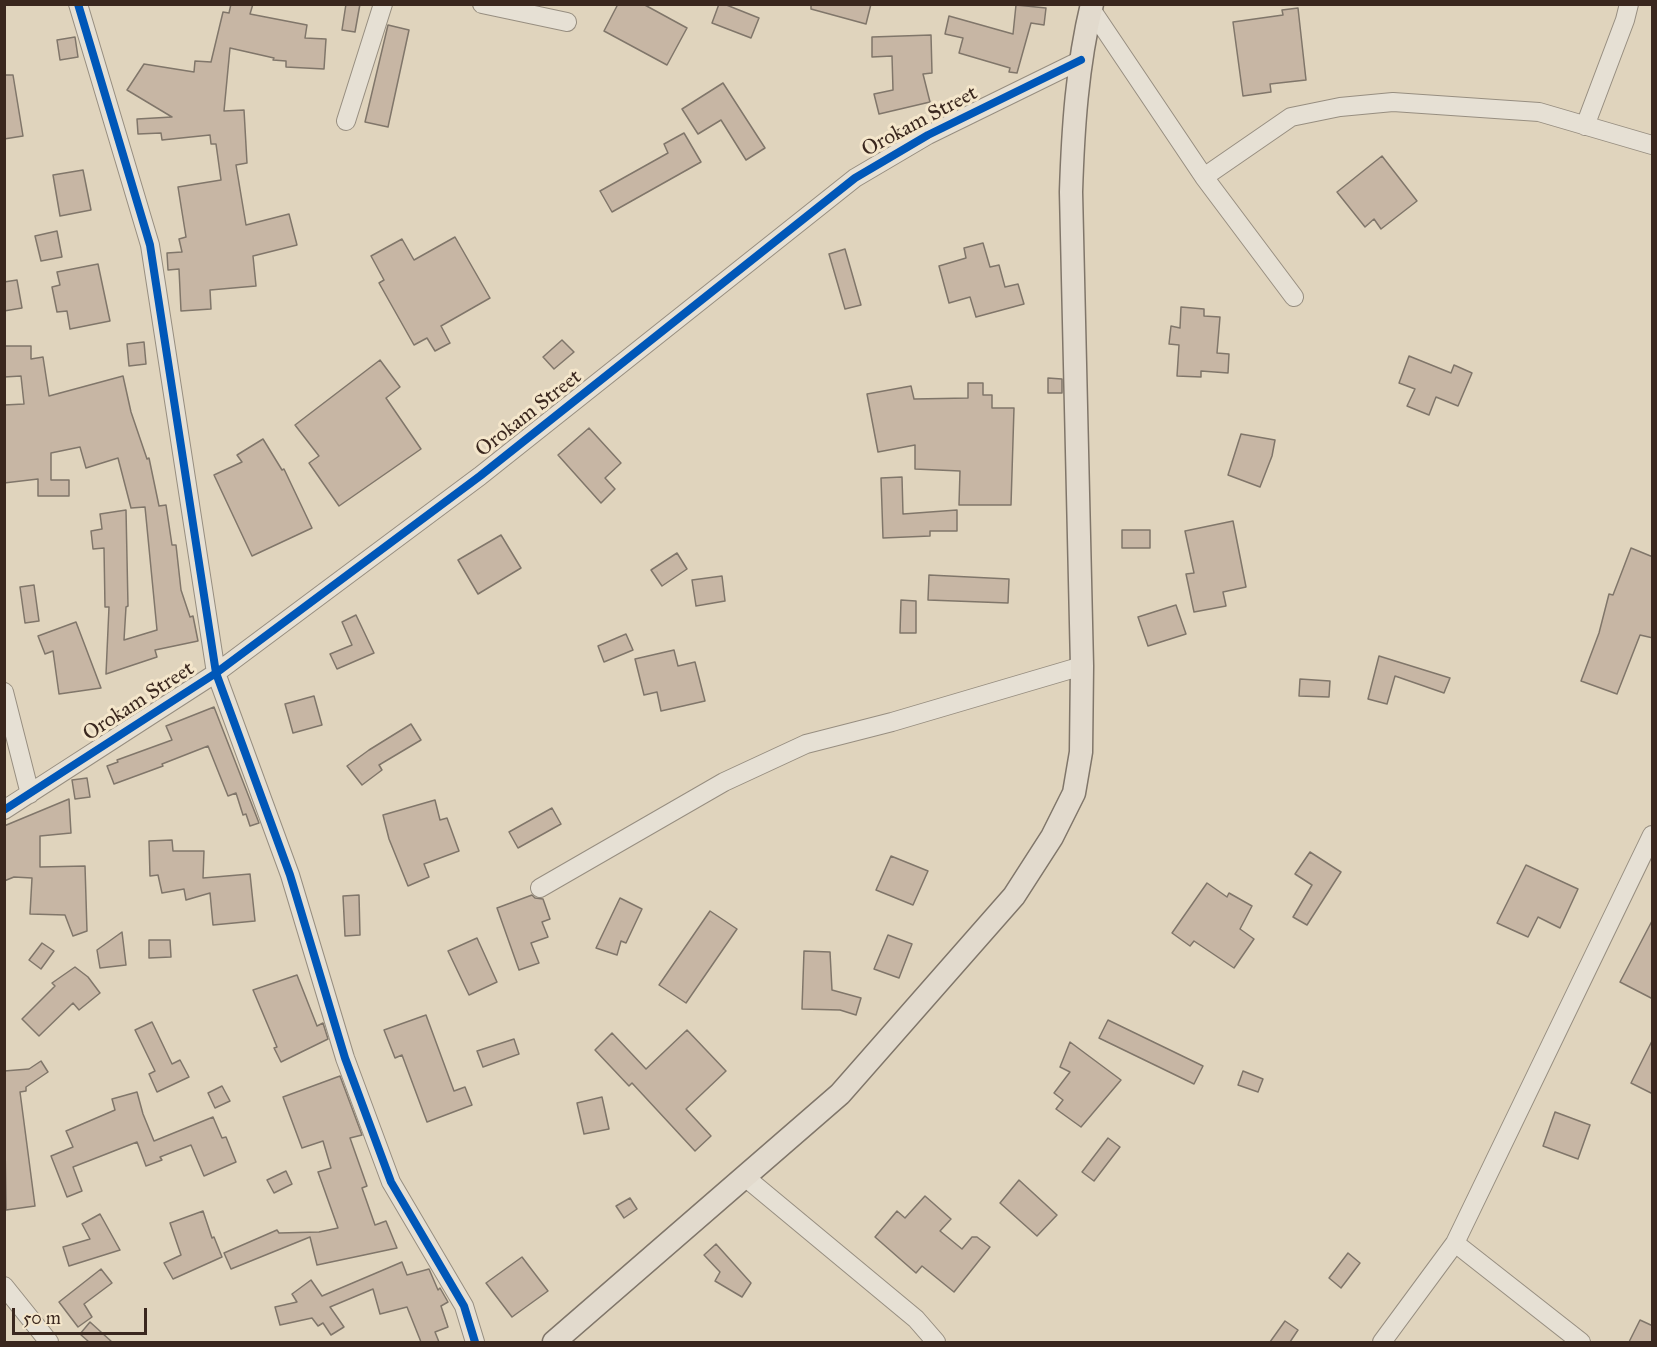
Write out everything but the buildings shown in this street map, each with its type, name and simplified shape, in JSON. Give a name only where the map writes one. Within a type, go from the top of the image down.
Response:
[{"type":"main road","points":[[554,1342],[840,1094],[1014,896],[1052,837],[1074,793],[1081,752],[1082,666],[1071,192],[1074,125],[1081,60],[1092,7]]},
{"type":"street","points":[[78,4],[150,245],[216,673],[290,874],[345,1058],[391,1182],[464,1306],[475,1342]]},
{"type":"street","points":[[346,121],[383,4]]},
{"type":"street","points":[[482,4],[567,22]]},
{"type":"street","points":[[1585,126],[1626,20],[1629,4]]},
{"type":"street","points":[[1092,7],[1204,177],[1294,297]]},
{"type":"street","name":"Orokam Street","points":[[4,810],[216,673],[480,476],[855,178],[928,135],[1081,60]]},
{"type":"street","points":[[1204,177],[1291,117],[1340,107],[1393,102],[1539,112],[1653,145]]},
{"type":"street","points":[[540,888],[724,782],[806,744],[892,722],[1082,666]]},
{"type":"street","points":[[4,692],[30,794]]},
{"type":"street","points":[[1382,1342],[1455,1243],[1653,835]]},
{"type":"street","points":[[745,1177],[916,1319],[936,1342]]},
{"type":"street","points":[[1455,1243],[1581,1342]]},
{"type":"street","points":[[4,1286],[49,1342]]},
{"type":"cycle path","points":[[78,4],[150,245],[216,673],[290,875],[345,1058],[391,1182],[464,1306],[475,1342]]},
{"type":"cycle path","points":[[4,810],[216,673],[480,476],[855,178],[928,135],[1081,60]]}]
